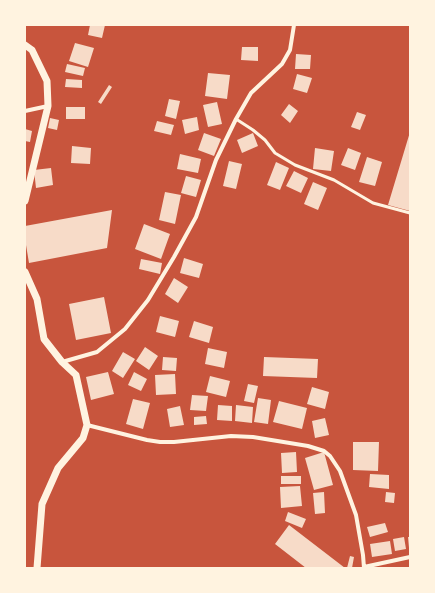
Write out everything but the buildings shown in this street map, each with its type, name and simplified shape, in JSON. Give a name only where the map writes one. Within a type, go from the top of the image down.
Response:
[{"type":"street","points":[[62,362],[97,352],[125,329],[148,300],[196,217],[216,160],[236,119],[251,93],[282,64],[290,50],[294,25]]},
{"type":"street","points":[[25,44],[32,50],[47,81],[48,106],[25,201]]},
{"type":"street","points":[[25,111],[48,106]]},
{"type":"street","points":[[25,272],[37,299],[44,339],[62,362],[76,375],[87,425],[83,438],[58,468],[42,504],[37,568]]},
{"type":"street","points":[[87,425],[160,442],[231,436],[253,437],[308,446],[324,451],[330,456],[338,467],[356,516],[364,567],[410,557]]},
{"type":"lane","points":[[236,119],[265,140],[275,153],[295,165],[334,180],[373,203],[410,213]]}]
